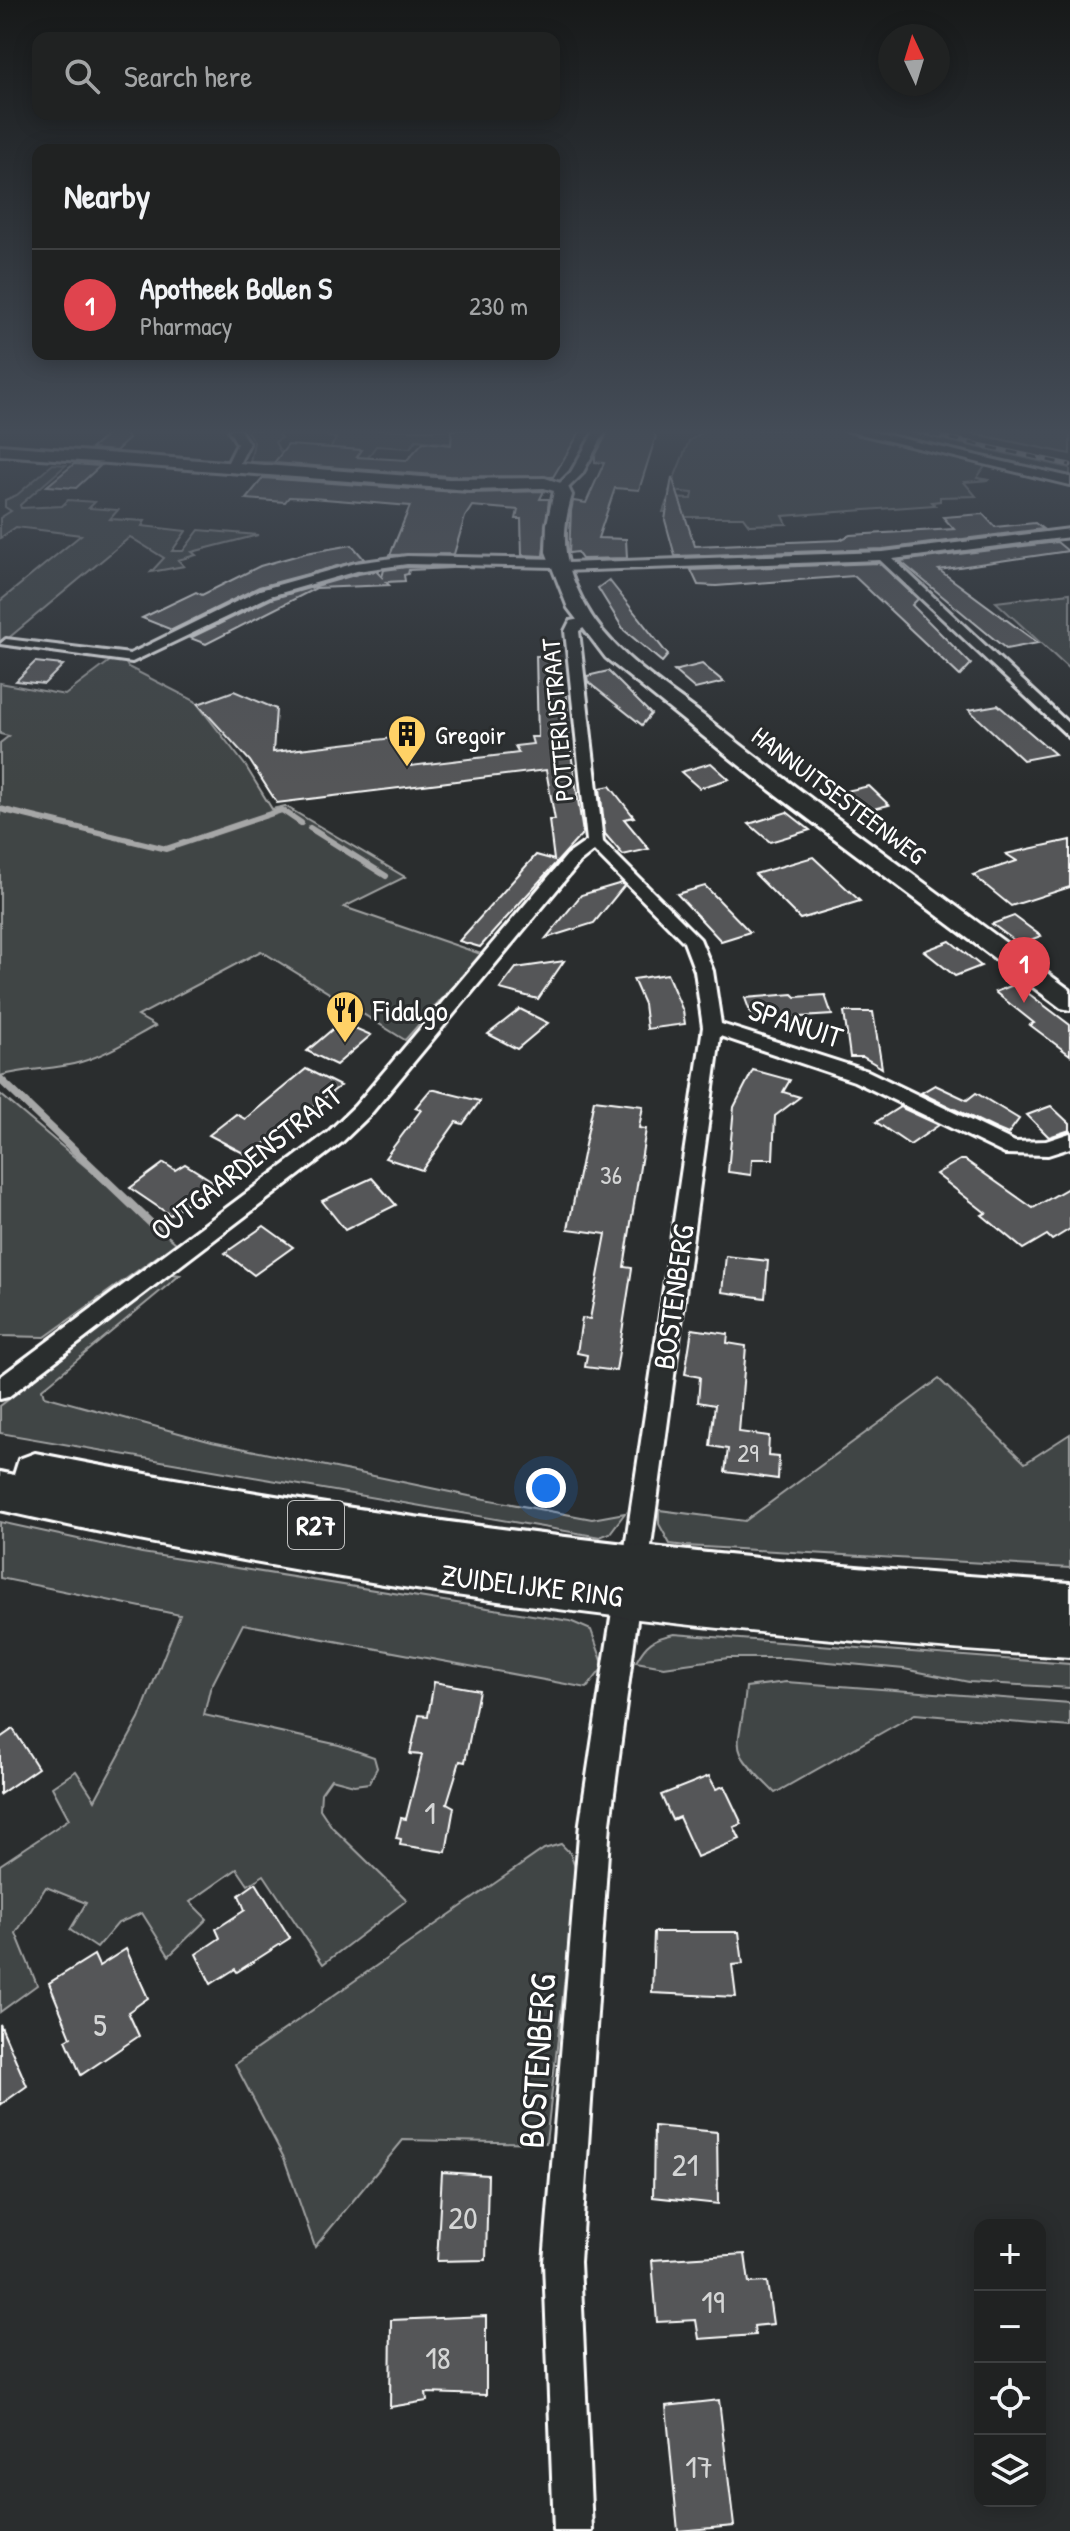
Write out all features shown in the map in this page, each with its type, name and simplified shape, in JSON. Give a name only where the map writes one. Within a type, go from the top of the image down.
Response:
[{"type":"highway","name":"ZUIDELIJKE RING","points":[[0,1464],[108,1488],[631,1583],[897,1626],[1070,1635]]},
{"type":"highway","name":"ZUIDELIJKE RING","points":[[0,1491],[99,1515],[378,1564],[631,1583],[1070,1604]]},
{"type":"street","name":"POTTERIJSTRAAT","points":[[555,548],[585,622],[575,624],[572,631],[595,843]]},
{"type":"street","points":[[6,643],[132,658],[265,593],[356,567],[407,560],[560,565],[883,556],[947,548]]},
{"type":"street","points":[[883,556],[1070,733]]},
{"type":"street","name":"HANNUITSESTEENWEG","points":[[585,622],[613,654],[660,694],[1070,1002]]},
{"type":"street","name":"SPANUIT","points":[[595,843],[691,939],[700,953],[708,982],[712,1027],[861,1076],[1012,1149],[1048,1148],[1070,1140]]},
{"type":"street","name":"OUTGAARDENSTRAAT","points":[[0,1390],[334,1138],[362,1111],[573,859],[595,843]]},
{"type":"street","name":"BOSTENBERG","points":[[573,2531],[562,2262],[595,1823],[712,1027]]},
{"type":"shaded area","points":[[65,548],[117,548],[5,641],[0,641],[0,601]]},
{"type":"shaded area","points":[[148,548],[183,551],[185,548],[207,548],[178,560],[184,566],[151,572],[164,558]]},
{"type":"shaded area","points":[[1070,593],[1070,670],[996,602]]},
{"type":"shaded area","points":[[114,658],[124,660],[128,667],[195,701],[245,765],[272,809],[285,806],[405,877],[344,907],[481,954],[405,1040],[261,951],[138,1016],[155,1026],[110,1051],[71,1065],[0,1076],[0,743],[9,736],[0,734],[0,683],[65,695]]},
{"type":"shaded area","points":[[0,1094],[176,1243],[45,1337],[0,1336]]},
{"type":"shaded area","points":[[172,1274],[180,1275],[42,1389],[44,1396],[212,1442],[469,1496],[592,1519],[625,1513],[610,1533],[600,1537],[0,1433],[0,1406]]},
{"type":"shaded area","points":[[939,1379],[1025,1463],[1070,1434],[1070,1568],[670,1544],[659,1524],[659,1510],[745,1521]]},
{"type":"shaded area","points":[[0,1522],[142,1553],[570,1621],[591,1630],[604,1666],[587,1688],[243,1624],[210,1689],[204,1715],[339,1745],[374,1757],[377,1768],[369,1783],[354,1785],[331,1779],[321,1793],[320,1809],[332,1827],[407,1900],[323,1964],[264,1875],[248,1885],[237,1869],[190,1902],[207,1919],[169,1956],[142,1913],[118,1923],[97,1948],[70,1930],[86,1903],[46,1887],[16,1933],[37,1985],[0,2012],[0,1865],[69,1819],[52,1787],[76,1771],[95,1800],[139,1719],[180,1615],[0,1578]]},
{"type":"shaded area","points":[[674,1634],[1070,1664],[1070,1688],[969,1682],[904,1669],[786,1658],[728,1658],[664,1667],[636,1662],[651,1642]]},
{"type":"shaded area","points":[[786,1682],[1070,1703],[1070,1727],[915,1714],[775,1793],[747,1764],[741,1754],[739,1736],[746,1687]]},
{"type":"shaded area","points":[[561,1844],[570,1853],[577,1873],[546,2143],[403,2140],[315,2247],[284,2158],[235,2064],[544,1849]]},
{"type":"building","points":[[355,548],[364,559],[259,587],[172,630],[142,618],[196,592],[202,595],[260,566],[306,553]]},
{"type":"building","points":[[393,548],[456,548],[454,554],[390,555]]},
{"type":"building","points":[[522,548],[544,548],[543,556],[522,555]]},
{"type":"building","points":[[569,548],[626,548],[627,558],[582,559],[577,552],[569,553]]},
{"type":"building","points":[[673,548],[890,548],[883,549],[675,556]]},
{"type":"building","points":[[1006,548],[1064,548],[1068,551],[939,570],[1038,643],[1006,649],[900,561]]},
{"type":"building","points":[[879,563],[918,599],[912,605],[971,664],[960,676],[854,576],[716,586],[698,585],[691,570]]},
{"type":"building","points":[[452,568],[409,570],[404,575],[405,581],[386,582],[389,585],[316,588],[206,644],[190,638],[271,599],[358,574],[376,571],[382,577],[384,570]]},
{"type":"building","points":[[609,580],[668,655],[662,662],[624,630],[598,588]]},
{"type":"building","points":[[536,656],[555,656],[557,673],[552,678],[567,697],[568,733],[583,833],[480,947],[459,941],[536,855],[554,860],[549,820],[555,820],[546,770],[277,803],[250,761],[198,704],[234,691],[276,709],[273,752],[410,736],[411,766],[519,753],[515,746],[533,744],[531,737],[538,737]]},
{"type":"building","points":[[35,662],[63,665],[44,684],[16,681]]},
{"type":"building","points":[[702,664],[724,682],[695,689],[674,671]]},
{"type":"building","points":[[608,671],[651,714],[642,725],[588,682],[587,676]]},
{"type":"building","points":[[998,705],[1055,754],[1023,760],[969,710]]},
{"type":"building","points":[[711,763],[729,779],[699,788],[681,772]]},
{"type":"building","points":[[610,786],[634,817],[624,819],[649,849],[623,855],[605,834],[600,788]]},
{"type":"building","points":[[869,786],[889,805],[865,811],[846,791]]},
{"type":"building","points":[[787,812],[810,830],[770,842],[749,824]]},
{"type":"building","points":[[1070,840],[1070,887],[1011,906],[973,875],[1017,861],[1006,854]]},
{"type":"building","points":[[813,857],[860,901],[800,919],[755,874]]},
{"type":"building","points":[[622,883],[624,886],[594,923],[546,938],[581,895]]},
{"type":"building","points":[[705,886],[750,932],[721,941],[677,894]]},
{"type":"building","points":[[1014,916],[1041,936],[1019,944],[992,924]]},
{"type":"building","points":[[950,941],[981,966],[955,976],[924,951]]},
{"type":"building","points":[[564,961],[538,999],[500,989],[516,968]]},
{"type":"building","points":[[667,974],[683,1011],[685,1024],[647,1029],[644,1004],[633,979]]},
{"type":"building","points":[[1016,984],[1070,1025],[1070,1055],[1030,1025],[1034,1023],[995,992]]},
{"type":"building","points":[[793,994],[796,997],[825,995],[832,1015],[753,1020],[745,998]]},
{"type":"building","points":[[520,1009],[548,1023],[517,1049],[488,1034]]},
{"type":"building","points":[[844,1012],[873,1012],[882,1068],[863,1057],[850,1057]]},
{"type":"building","name":"Fidalgo","points":[[341,1022],[371,1035],[336,1065],[307,1051]]},
{"type":"building","points":[[306,1069],[340,1086],[249,1156],[209,1135],[236,1114],[245,1119]]},
{"type":"building","points":[[753,1070],[790,1080],[783,1092],[800,1097],[775,1116],[773,1159],[752,1159],[751,1175],[728,1172],[734,1107]]},
{"type":"building","points":[[935,1085],[967,1100],[976,1093],[1019,1119],[1008,1134],[921,1093]]},
{"type":"building","points":[[431,1089],[480,1101],[463,1124],[456,1122],[422,1170],[385,1158],[421,1110],[415,1108]]},
{"type":"building","points":[[594,1100],[643,1106],[639,1128],[646,1129],[624,1267],[632,1268],[616,1371],[585,1367],[587,1355],[577,1353],[582,1318],[590,1319],[606,1234],[568,1229]]},
{"type":"building","points":[[1051,1106],[1070,1124],[1070,1130],[1049,1137],[1027,1115]]},
{"type":"building","points":[[900,1107],[939,1125],[910,1145],[876,1122]]},
{"type":"building","points":[[965,1160],[1033,1208],[1070,1187],[1070,1229],[1052,1240],[1047,1235],[1023,1249],[982,1215],[986,1213],[936,1174]]},
{"type":"building","points":[[164,1163],[175,1170],[185,1164],[214,1182],[170,1215],[130,1188]]},
{"type":"building","points":[[372,1178],[396,1205],[345,1230],[322,1201]]},
{"type":"building","points":[[264,1226],[293,1247],[254,1275],[225,1253]]},
{"type":"building","points":[[726,1256],[768,1261],[765,1298],[722,1292]]},
{"type":"building","points":[[692,1329],[728,1334],[727,1343],[746,1346],[739,1432],[769,1436],[768,1456],[779,1457],[778,1479],[725,1472],[728,1449],[710,1446],[715,1405],[698,1402],[700,1377],[685,1374]]},
{"type":"building","points":[[434,1682],[479,1690],[465,1762],[460,1761],[447,1803],[454,1807],[446,1852],[400,1845],[401,1839],[396,1838],[401,1818],[406,1819],[422,1755],[410,1754],[419,1715],[428,1716]]},
{"type":"building","points":[[13,1729],[38,1768],[0,1794],[0,1738]]},
{"type":"building","points":[[709,1776],[716,1789],[724,1786],[742,1824],[734,1827],[740,1839],[697,1857],[679,1817],[672,1820],[661,1795]]},
{"type":"building","points":[[256,1883],[290,1938],[237,1972],[235,1969],[211,1984],[196,1954],[220,1938],[216,1929],[245,1910],[239,1895]]},
{"type":"building","points":[[654,1932],[739,1932],[743,1964],[732,1965],[736,1997],[652,1993]]},
{"type":"building","points":[[126,1949],[148,1998],[128,2012],[139,2036],[81,2075],[66,2040],[71,2037],[49,1983],[94,1955],[99,1966]]},
{"type":"building","points":[[0,2024],[27,2086],[0,2105]]},
{"type":"building","points":[[654,2126],[717,2132],[718,2204],[653,2197]]},
{"type":"building","points":[[442,2172],[488,2175],[486,2260],[437,2261]]},
{"type":"building","points":[[745,2254],[749,2283],[767,2282],[773,2324],[754,2326],[755,2335],[699,2339],[696,2320],[657,2322],[652,2260]]},
{"type":"building","points":[[486,2316],[486,2395],[426,2393],[427,2401],[390,2407],[391,2320]]},
{"type":"building","points":[[719,2400],[734,2526],[678,2531],[666,2406]]},
{"type":"waterway","points":[[0,809],[166,849],[282,810],[301,823]]},
{"type":"waterway","points":[[310,828],[386,876]]},
{"type":"waterway","points":[[0,1079],[158,1230]]},
{"type":"place","name":"Gregoir","points":[[407,768]]},
{"type":"place","name":"Apotheek Bollen S","points":[[1024,1003]]},
{"type":"place","name":"Fidalgo","points":[[345,1044]]}]
